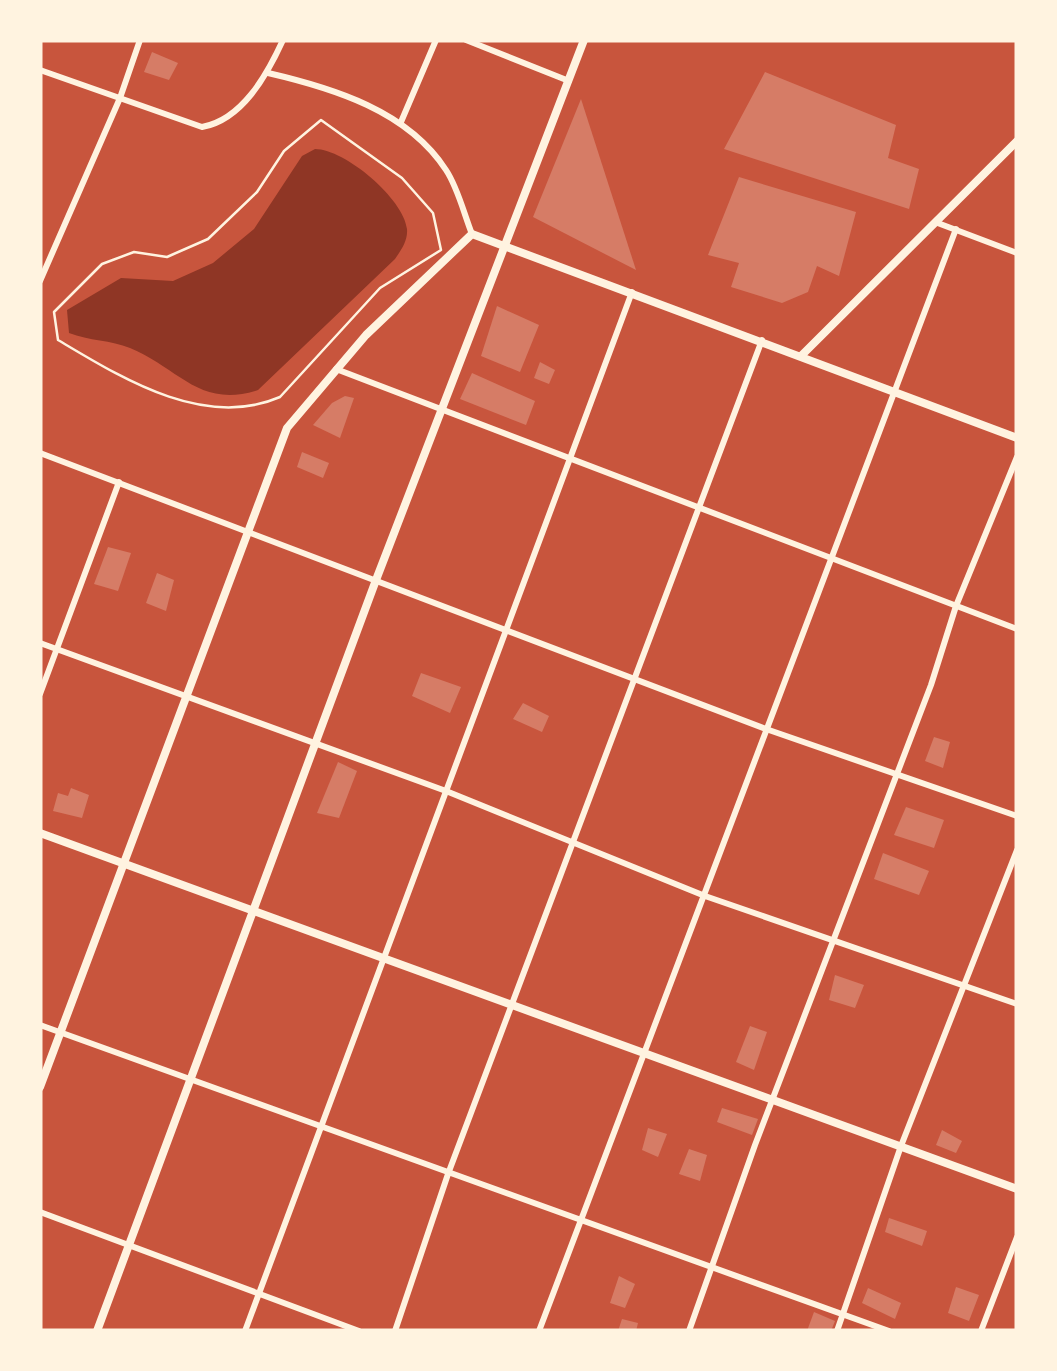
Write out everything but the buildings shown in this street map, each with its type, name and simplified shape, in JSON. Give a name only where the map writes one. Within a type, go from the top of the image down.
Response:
[{"type":"street","points":[[40,281],[42,267],[120,98],[140,40]]},
{"type":"street","points":[[40,70],[202,128],[215,125],[246,100],[268,73],[283,40]]},
{"type":"street","points":[[401,122],[436,40]]},
{"type":"street","points":[[466,40],[569,81]]},
{"type":"street","points":[[97,1331],[318,745],[376,580],[584,40]]},
{"type":"street","points":[[268,73],[317,84],[401,122],[448,172],[472,234],[632,290],[1017,438]]},
{"type":"street","points":[[802,355],[1017,140]]},
{"type":"street","points":[[935,222],[1017,253]]},
{"type":"street","points":[[539,1331],[956,230]]},
{"type":"street","points":[[40,1087],[287,428],[335,369],[472,234]]},
{"type":"street","points":[[245,1331],[572,461],[632,290]]},
{"type":"street","points":[[396,1331],[448,1174],[638,678],[762,340]]},
{"type":"street","points":[[335,369],[830,561],[1017,629]]},
{"type":"street","points":[[40,453],[766,729],[1017,816]]},
{"type":"street","points":[[689,1331],[956,606],[1017,457]]},
{"type":"street","points":[[40,694],[119,482]]},
{"type":"street","points":[[40,643],[446,790],[704,896],[1017,1004]]},
{"type":"street","points":[[40,833],[642,1056],[774,1098],[1017,1189]]},
{"type":"street","points":[[837,1331],[902,1146],[1017,850]]},
{"type":"street","points":[[40,1025],[889,1331]]},
{"type":"street","points":[[40,1212],[359,1331]]},
{"type":"street","points":[[981,1331],[1017,1237]]},
{"type":"path","points":[[321,120],[402,178],[432,213],[442,250],[380,288],[280,397],[264,404],[233,407],[172,397],[128,380],[58,340],[54,312],[102,264],[134,252],[167,257],[208,240],[258,192],[284,152],[321,120]]},
{"type":"shaded area","points":[[315,149],[342,157],[371,178],[396,204],[407,229],[406,237],[395,259],[258,390],[220,394],[204,390],[130,348],[69,333],[67,310],[121,278],[173,281],[213,263],[254,229],[302,156]]}]
